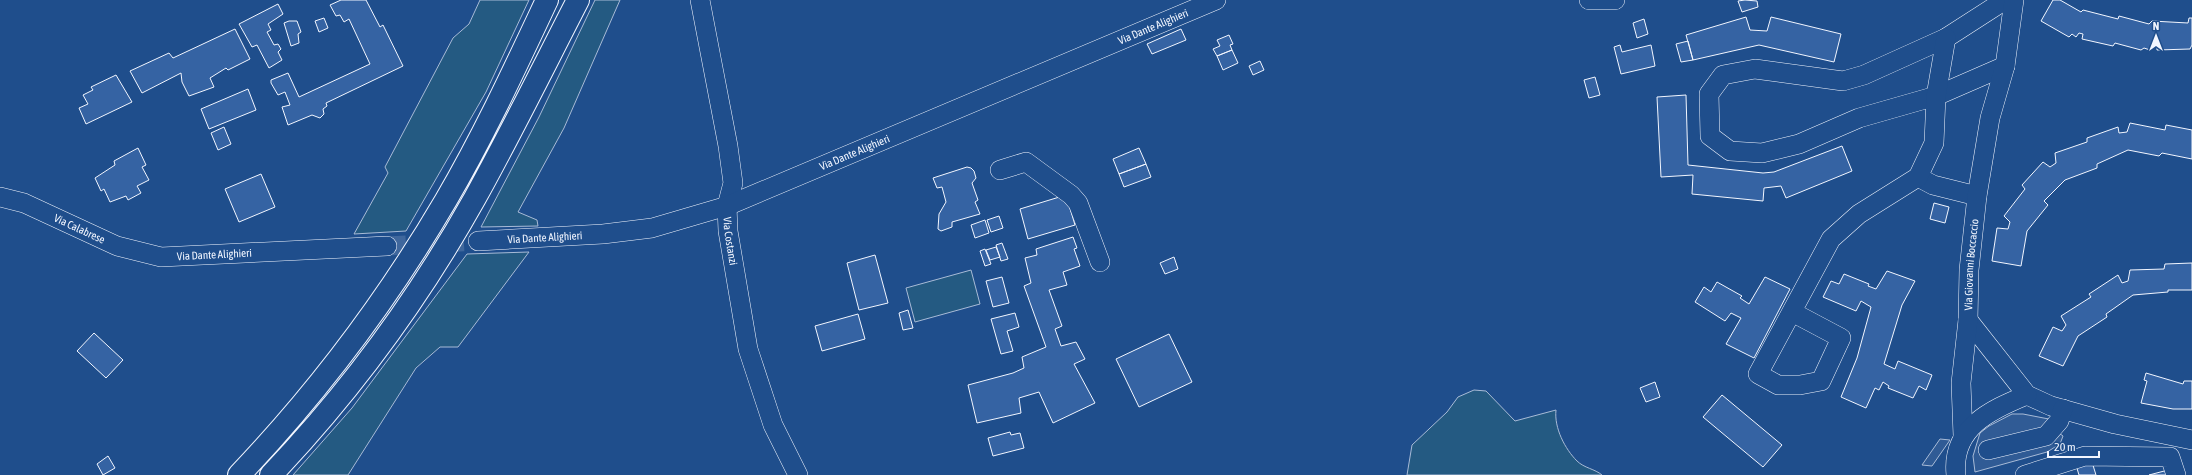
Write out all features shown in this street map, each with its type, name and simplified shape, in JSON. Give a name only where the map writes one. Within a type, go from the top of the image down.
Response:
[{"type":"highway","points":[[239,475],[276,434],[337,360],[394,282],[446,200],[510,79],[547,0]]},
{"type":"highway","points":[[271,475],[322,418],[371,356],[426,278],[475,198],[578,0]]},
{"type":"street","name":"Via Costanzi","points":[[700,0],[728,146],[733,184],[727,206],[728,231],[748,349],[773,425],[798,475]]},
{"type":"street","name":"Via Dante Alighieri","points":[[478,241],[603,234],[652,228],[727,206],[1216,0]]},
{"type":"street","points":[[1589,0],[1615,0]]},
{"type":"street","points":[[2004,0],[1946,38],[1864,75],[1843,81],[1755,69],[1723,75],[1709,94],[1710,136],[1730,151],[1762,153],[1799,144],[1859,118],[1936,96],[2004,66]]},
{"type":"street","name":"Via Giovanni Boccaccio","points":[[2014,0],[2004,66],[1990,118],[1977,196],[1969,270],[1968,320],[2027,395]]},
{"type":"street","points":[[1792,312],[1841,338],[1821,380],[1800,385],[1778,385],[1758,374],[1831,239],[1859,214],[1918,177],[1934,143],[1936,96],[1946,38]]},
{"type":"street","points":[[1000,170],[1026,162],[1071,195],[1082,210],[1100,262]]},
{"type":"street","points":[[1918,177],[1933,185],[1977,196]]},
{"type":"street","name":"Via Calabrese","points":[[0,196],[24,203],[117,246],[161,257]]},
{"type":"street","name":"Via Dante Alighieri","points":[[161,257],[387,246]]},
{"type":"street","points":[[1956,475],[1957,452],[1963,436],[1961,383],[1968,320]]},
{"type":"street","points":[[1963,436],[1976,423],[1999,406],[2027,395],[2063,409],[2115,424],[2192,440]]},
{"type":"street","points":[[1988,450],[2046,436],[2059,421],[2063,409]]},
{"type":"street","points":[[2025,475],[2085,456],[2170,457],[2176,475]]},
{"type":"shaded area","points":[[480,0],[529,0],[486,92],[406,231],[354,234],[388,173],[385,167],[453,38],[469,24]]},
{"type":"shaded area","points":[[595,0],[620,0],[564,128],[518,212],[537,220],[538,226],[481,227],[539,117]]},
{"type":"shaded area","points":[[529,252],[458,347],[440,347],[416,368],[348,475],[293,475],[352,408],[467,254]]},
{"type":"shaded area","points":[[971,270],[980,304],[915,322],[906,288]]},
{"type":"shaded area","points":[[1474,390],[1486,391],[1515,421],[1556,410],[1557,424],[1561,438],[1568,450],[1577,461],[1602,475],[1407,475],[1412,445],[1447,412],[1458,397]]},
{"type":"shaded area","points":[[2012,414],[2023,414],[2059,421],[2059,433],[2063,436],[2060,444],[2047,452],[1975,472],[1973,456],[1980,433],[1989,426]]},
{"type":"shaded area","points":[[1940,439],[1950,440],[1932,466],[1922,465]]},
{"type":"building","points":[[341,0],[366,0],[380,27],[383,25],[403,66],[326,103],[327,106],[323,109],[324,114],[320,118],[312,115],[288,125],[282,107],[290,105],[285,92],[278,95],[271,83],[271,80],[288,73],[299,97],[370,64],[349,19],[344,22],[340,15],[336,16],[330,5]]},
{"type":"building","points":[[2053,0],[2060,0],[2081,12],[2083,10],[2118,19],[2119,16],[2149,24],[2152,21],[2188,23],[2189,18],[2192,18],[2192,45],[2190,49],[2157,50],[2157,45],[2152,45],[2150,50],[2144,48],[2141,50],[2115,43],[2113,46],[2082,39],[2083,34],[2079,33],[2076,37],[2072,34],[2069,37],[2041,21]]},
{"type":"building","points":[[1738,1],[1757,1],[1758,7],[1742,12]]},
{"type":"building","points":[[278,4],[283,14],[268,24],[271,30],[267,32],[274,45],[278,44],[281,49],[278,52],[282,60],[269,68],[257,45],[252,47],[239,24]]},
{"type":"building","points":[[1746,17],[1750,30],[1767,31],[1771,17],[1841,34],[1834,62],[1759,45],[1693,60],[1686,35]]},
{"type":"building","points":[[324,18],[328,28],[319,32],[315,21]]},
{"type":"building","points":[[1644,19],[1648,34],[1637,38],[1633,23]]},
{"type":"building","points":[[289,21],[297,21],[301,32],[298,34],[299,43],[291,46],[284,23]]},
{"type":"building","points":[[235,29],[250,59],[228,70],[226,68],[210,78],[214,87],[189,96],[182,82],[181,73],[142,93],[130,71],[169,53],[173,58]]},
{"type":"building","points":[[1181,29],[1186,40],[1152,54],[1147,44]]},
{"type":"building","points":[[1229,35],[1233,44],[1230,45],[1232,50],[1217,56],[1213,49],[1220,46],[1217,40]]},
{"type":"building","points":[[1688,41],[1693,60],[1681,62],[1676,44]]},
{"type":"building","points":[[1620,45],[1622,52],[1651,45],[1655,66],[1621,74],[1614,47]]},
{"type":"building","points":[[1232,50],[1238,63],[1223,70],[1217,56]]},
{"type":"building","points":[[1260,61],[1264,70],[1253,75],[1249,66]]},
{"type":"building","points":[[116,75],[132,102],[86,124],[79,108],[88,104],[83,95],[93,90],[91,87]]},
{"type":"building","points":[[1595,77],[1600,95],[1589,98],[1584,80]]},
{"type":"building","points":[[248,89],[256,110],[209,129],[201,109]]},
{"type":"building","points":[[1686,95],[1688,165],[1763,173],[1774,172],[1842,146],[1852,171],[1786,198],[1781,186],[1764,188],[1763,201],[1692,194],[1693,175],[1661,177],[1657,97]]},
{"type":"building","points":[[2130,123],[2165,130],[2166,125],[2192,130],[2192,159],[2162,153],[2159,156],[2128,150],[2097,164],[2097,168],[2065,180],[2044,201],[2048,205],[2027,231],[2021,266],[1992,261],[1997,228],[2008,229],[2010,222],[2004,216],[2025,189],[2022,185],[2043,162],[2050,167],[2056,163],[2055,153],[2087,142],[2087,138],[2118,127],[2119,133],[2127,132]]},
{"type":"building","points":[[224,127],[231,144],[218,150],[211,133]]},
{"type":"building","points":[[138,148],[146,165],[142,167],[149,180],[137,186],[141,193],[128,200],[126,196],[110,202],[104,189],[101,191],[95,178],[115,165],[114,161]]},
{"type":"building","points":[[1139,148],[1146,164],[1119,174],[1113,159]]},
{"type":"building","points":[[1146,164],[1151,177],[1124,187],[1119,174]]},
{"type":"building","points":[[967,167],[974,171],[976,178],[972,183],[978,200],[975,202],[980,214],[952,222],[952,227],[941,231],[938,229],[939,214],[946,202],[942,187],[937,188],[933,178]]},
{"type":"building","points":[[261,174],[275,207],[239,222],[225,189]]},
{"type":"building","points":[[1066,195],[1075,225],[1028,239],[1020,209]]},
{"type":"building","points":[[1934,203],[1949,207],[1945,223],[1930,219]]},
{"type":"building","points":[[999,216],[1003,228],[991,232],[987,220]]},
{"type":"building","points":[[985,220],[989,233],[975,238],[971,225]]},
{"type":"building","points":[[1073,237],[1077,248],[1074,249],[1080,266],[1063,272],[1067,285],[1049,290],[1062,326],[1055,329],[1061,346],[1076,342],[1085,359],[1074,364],[1095,403],[1053,423],[1039,392],[1019,398],[1021,413],[977,423],[968,385],[1013,373],[1024,368],[1022,357],[1046,347],[1024,286],[1031,283],[1025,258],[1037,255],[1036,249]]},
{"type":"building","points":[[1002,243],[1008,259],[1001,261],[996,245]]},
{"type":"building","points":[[996,247],[1000,257],[990,260],[986,250]]},
{"type":"building","points":[[985,249],[991,264],[985,266],[980,251]]},
{"type":"building","points":[[875,255],[888,303],[859,310],[847,263]]},
{"type":"building","points":[[1174,257],[1178,269],[1165,274],[1160,263]]},
{"type":"building","points":[[2192,263],[2192,290],[2168,290],[2168,292],[2133,295],[2106,314],[2107,317],[2078,336],[2063,366],[2039,356],[2053,327],[2062,331],[2066,325],[2061,316],[2091,297],[2089,294],[2118,275],[2122,283],[2128,281],[2130,270],[2164,269],[2165,264]]},
{"type":"building","points":[[1887,271],[1915,281],[1902,305],[1884,364],[1895,369],[1898,361],[1932,375],[1926,390],[1919,386],[1913,398],[1888,388],[1889,386],[1883,382],[1879,390],[1875,388],[1866,408],[1841,397],[1857,358],[1871,307],[1861,301],[1856,311],[1823,297],[1831,281],[1839,284],[1844,274],[1869,284],[1868,286],[1876,289]]},
{"type":"building","points":[[1002,277],[1009,303],[993,307],[986,281]]},
{"type":"building","points":[[1765,277],[1790,289],[1754,358],[1726,344],[1741,318],[1731,313],[1725,321],[1695,302],[1704,287],[1711,292],[1717,282],[1742,296],[1740,298],[1749,304]]},
{"type":"building","points":[[908,310],[913,328],[903,330],[899,313]]},
{"type":"building","points":[[1015,313],[1019,327],[1007,331],[1013,351],[1001,354],[991,319]]},
{"type":"building","points":[[858,314],[865,339],[822,351],[815,326]]},
{"type":"building","points":[[94,333],[123,360],[106,378],[77,351]]},
{"type":"building","points":[[1169,334],[1192,382],[1139,407],[1116,359]]},
{"type":"building","points":[[2146,373],[2183,384],[2184,381],[2192,381],[2192,409],[2173,409],[2141,403],[2147,381],[2144,380]]},
{"type":"building","points":[[1655,382],[1660,397],[1646,402],[1640,388]]},
{"type":"building","points":[[1722,395],[1782,445],[1763,467],[1703,417]]},
{"type":"building","points":[[1010,432],[1011,435],[1020,433],[1024,448],[993,456],[988,438]]},
{"type":"building","points":[[108,456],[115,468],[103,475],[97,464]]},
{"type":"building","points":[[2092,462],[2096,475],[2079,475],[2076,465]]},
{"type":"building","points":[[2168,470],[2169,475],[2149,475]]},
{"type":"tunnel","points":[[387,246],[478,241]]}]
